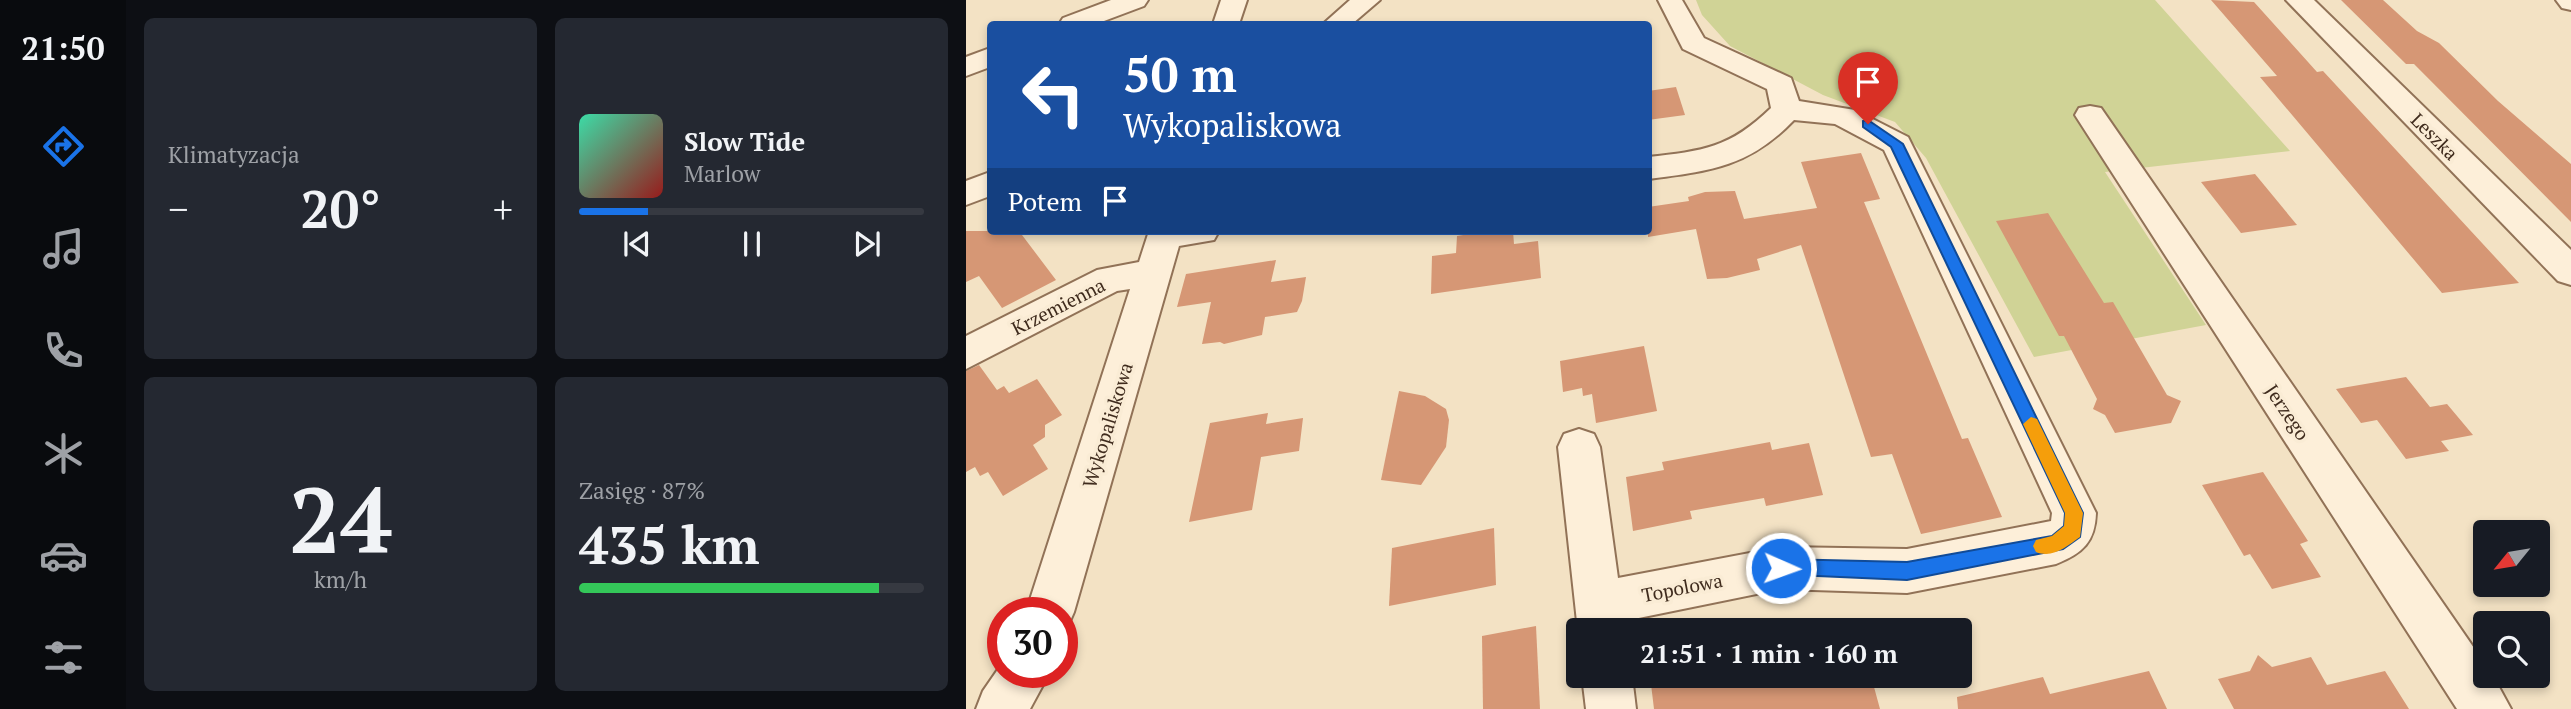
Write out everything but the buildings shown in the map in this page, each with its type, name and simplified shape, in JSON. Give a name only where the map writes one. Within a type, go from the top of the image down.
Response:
[{"type":"street","points":[[1081,21],[1135,0]]},
{"type":"street","points":[[1227,21],[1234,0]]},
{"type":"street","points":[[1340,21],[1367,0]]},
{"type":"street","name":"Leszka","points":[[2300,0],[2571,272]]},
{"type":"street","points":[[1652,167],[1728,157],[1752,144],[1786,110],[1781,84],[1693,43],[1670,2]]},
{"type":"street","points":[[966,66],[987,58]]},
{"type":"street","name":"Topolowa","points":[[1579,447],[1600,617],[1781,568],[1907,571],[2056,543],[2073,531],[2074,513],[1897,144],[1868,124],[1835,112],[1786,110]]},
{"type":"street","name":"Jerzego","points":[[2090,116],[2486,709]]},
{"type":"street","points":[[966,194],[987,184]]},
{"type":"street","name":"Krzemienna","points":[[966,354],[1110,279],[1171,243]]},
{"type":"street","name":"Wykopaliskowa","points":[[1055,597],[1171,243]]},
{"type":"street","points":[[1001,709],[1015,688]]},
{"type":"street","points":[[1608,688],[1611,709]]},
{"type":"green space","points":[[1696,0],[2155,0],[2290,151],[2105,172],[2206,325],[2034,357],[1926,158],[1895,122],[1823,95],[1730,46],[1702,15]]},
{"type":"slow traffic","points":[[2031,424],[2074,513],[2073,531],[2056,543],[2042,546]]},
{"type":"route","points":[[1781,568],[1907,571],[2056,543],[2073,531],[2074,513],[1897,144],[1868,124]]}]
